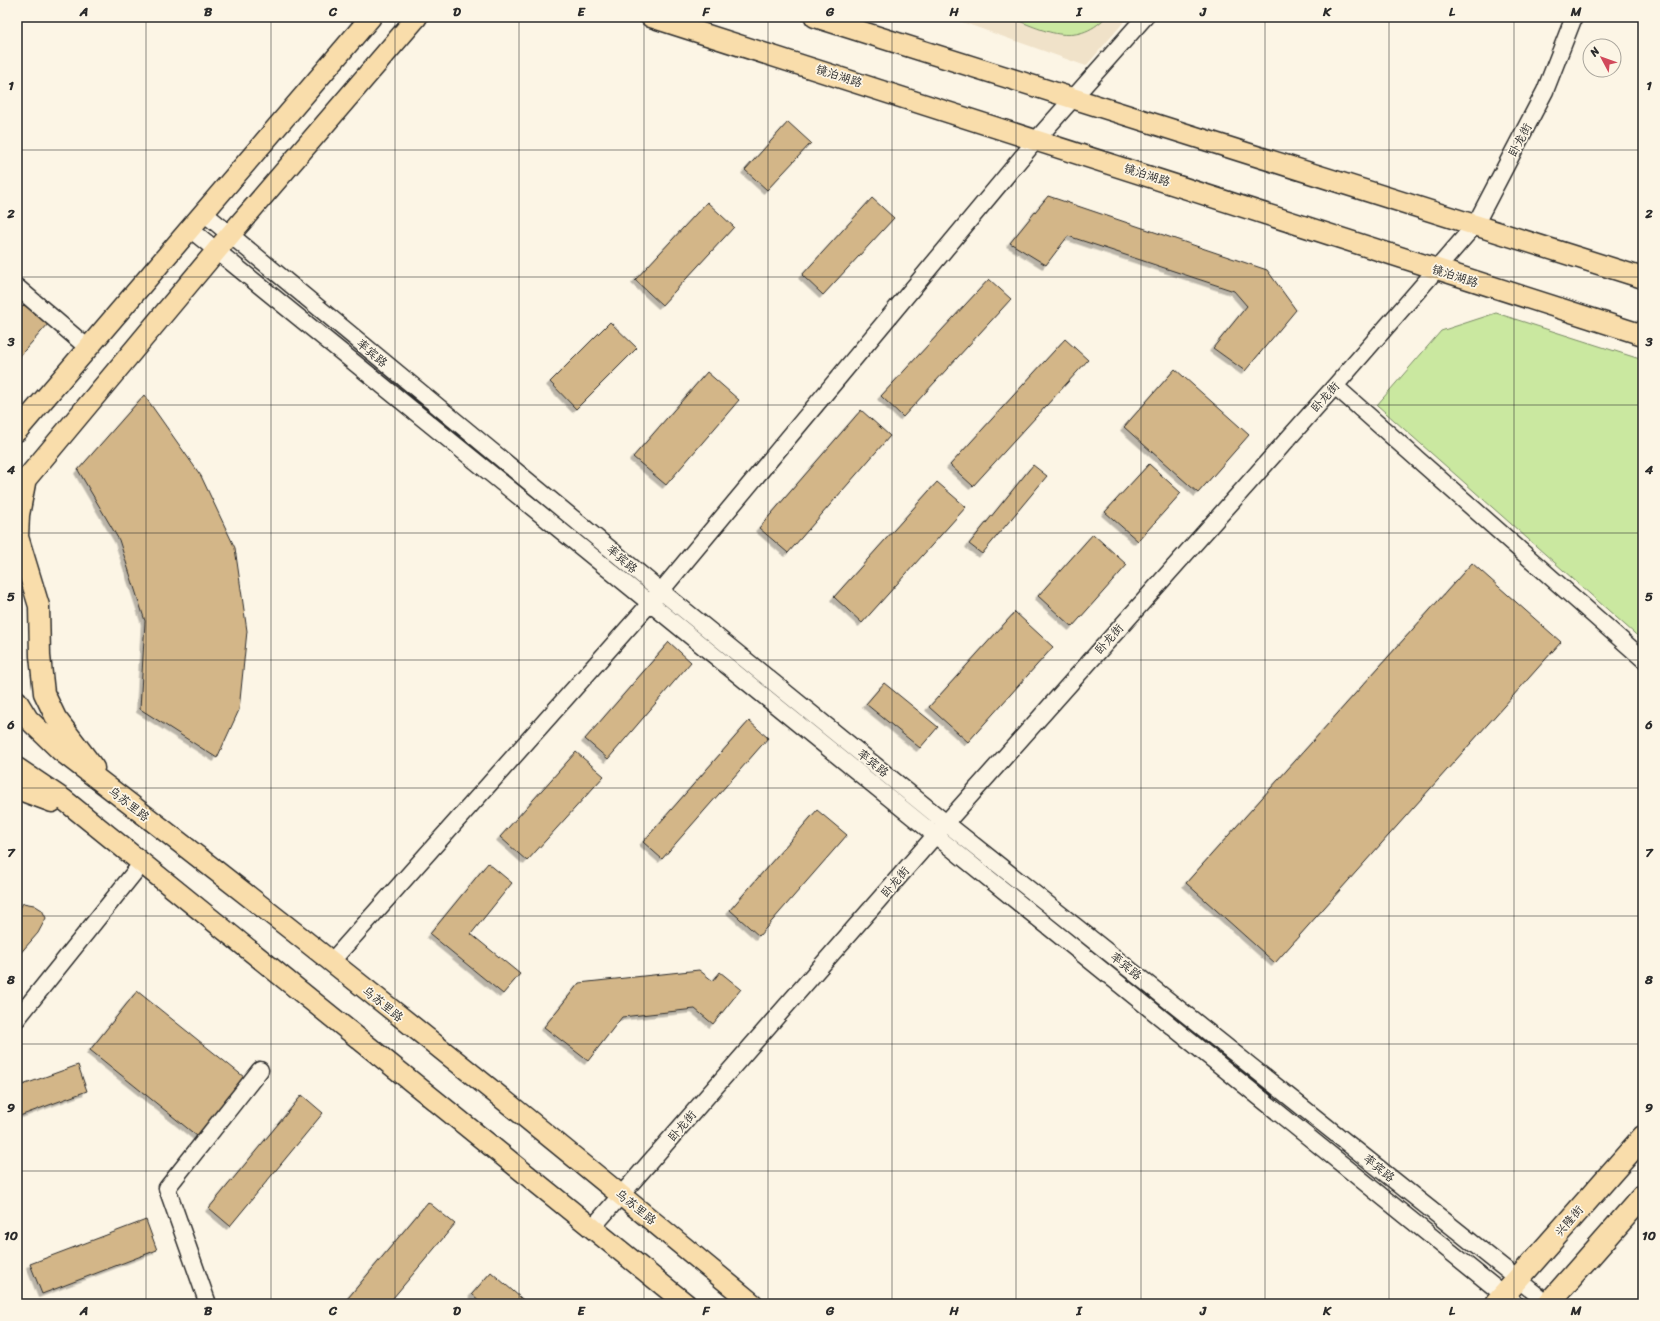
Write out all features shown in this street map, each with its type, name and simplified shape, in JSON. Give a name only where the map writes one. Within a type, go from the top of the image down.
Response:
[{"type":"highway","name":"兴隆街","points":[[1508,1295],[1643,1137]]},
{"type":"highway","points":[[1549,1304],[1643,1196]]},
{"type":"main road","points":[[17,431],[371,17]]},
{"type":"main road","points":[[109,788],[56,718],[44,693],[40,656],[39,606],[18,537],[22,484],[217,250],[231,236],[417,17]]},
{"type":"main road","name":"镜泊湖路","points":[[651,17],[1037,139],[1436,270],[1643,335]]},
{"type":"main road","points":[[815,17],[1643,278]]},
{"type":"main road","name":"乌苏里路","points":[[17,701],[28,719],[61,751],[330,962],[622,1195],[753,1304]]},
{"type":"main road","points":[[17,768],[63,799],[82,814],[593,1227],[686,1304]]},
{"type":"main road","points":[[17,789],[82,814]]},
{"type":"street","points":[[330,962],[655,597],[1037,139],[1145,17]]},
{"type":"street","name":"卧龙街","points":[[593,1227],[935,835],[1335,386],[1475,225],[1545,91],[1574,17]]},
{"type":"street","name":"率宾路","points":[[204,213],[935,835],[1508,1295],[1549,1304]]},
{"type":"street","name":"率宾路","points":[[190,229],[655,597],[946,823],[1508,1295]]},
{"type":"street","points":[[17,287],[88,348]]},
{"type":"street","points":[[1335,386],[1643,659]]},
{"type":"street","points":[[17,1019],[142,863]]},
{"type":"street","points":[[208,1304],[167,1188],[260,1070]]},
{"type":"shaded area","points":[[948,17],[1128,17],[1086,66]]},
{"type":"green space","points":[[1009,17],[1106,17],[1094,27],[1083,32],[1059,34],[1034,27]]},
{"type":"green space","points":[[1496,313],[1643,360],[1643,641],[1377,405],[1441,331]]},
{"type":"building","points":[[788,122],[811,143],[767,190],[745,170]]},
{"type":"building","points":[[1048,196],[1267,270],[1296,310],[1245,371],[1213,348],[1247,306],[1234,291],[1068,236],[1046,265],[1010,243]]},
{"type":"building","points":[[872,198],[894,218],[823,295],[802,275]]},
{"type":"building","points":[[707,202],[734,227],[662,305],[635,280]]},
{"type":"building","points":[[989,279],[1011,299],[903,417],[881,396]]},
{"type":"building","points":[[24,305],[49,323],[17,359],[17,312]]},
{"type":"building","points":[[610,322],[637,348],[576,409],[550,382]]},
{"type":"building","points":[[1065,339],[1088,360],[973,486],[950,465]]},
{"type":"building","points":[[1175,369],[1249,435],[1198,493],[1124,427]]},
{"type":"building","points":[[707,372],[739,400],[666,485],[633,457]]},
{"type":"building","points":[[144,395],[201,476],[235,548],[247,631],[239,710],[217,758],[140,709],[145,621],[119,540],[78,470]]},
{"type":"building","points":[[861,410],[890,436],[788,553],[759,528]]},
{"type":"building","points":[[1149,464],[1181,493],[1138,541],[1105,512]]},
{"type":"building","points":[[1033,465],[1047,476],[982,554],[969,544]]},
{"type":"building","points":[[937,482],[966,507],[862,623],[834,597]]},
{"type":"building","points":[[1093,534],[1127,565],[1072,627],[1038,596]]},
{"type":"building","points":[[1472,563],[1561,642],[1275,963],[1186,883]]},
{"type":"building","points":[[1015,612],[1053,647],[968,742],[929,707]]},
{"type":"building","points":[[669,642],[691,662],[608,759],[585,739]]},
{"type":"building","points":[[884,683],[938,727],[920,748],[866,704]]},
{"type":"building","points":[[749,721],[768,738],[662,859],[643,842]]},
{"type":"building","points":[[576,752],[604,776],[527,861],[500,837]]},
{"type":"building","points":[[817,810],[847,835],[759,936],[730,910]]},
{"type":"building","points":[[488,863],[512,883],[471,934],[520,974],[503,994],[430,934]]},
{"type":"building","points":[[23,903],[34,905],[42,910],[46,918],[38,933],[17,957],[17,914]]},
{"type":"building","points":[[699,970],[713,981],[720,972],[741,989],[713,1024],[695,1009],[622,1017],[588,1061],[544,1027],[579,983]]},
{"type":"building","points":[[137,991],[244,1077],[197,1136],[90,1050]]},
{"type":"building","points":[[78,1065],[87,1091],[17,1117],[17,1087]]},
{"type":"building","points":[[302,1095],[323,1113],[230,1226],[209,1208]]},
{"type":"building","points":[[428,1202],[455,1224],[388,1304],[343,1304]]},
{"type":"building","points":[[146,1220],[157,1250],[42,1294],[30,1264]]},
{"type":"building","points":[[491,1272],[528,1304],[483,1304],[472,1294]]}]
